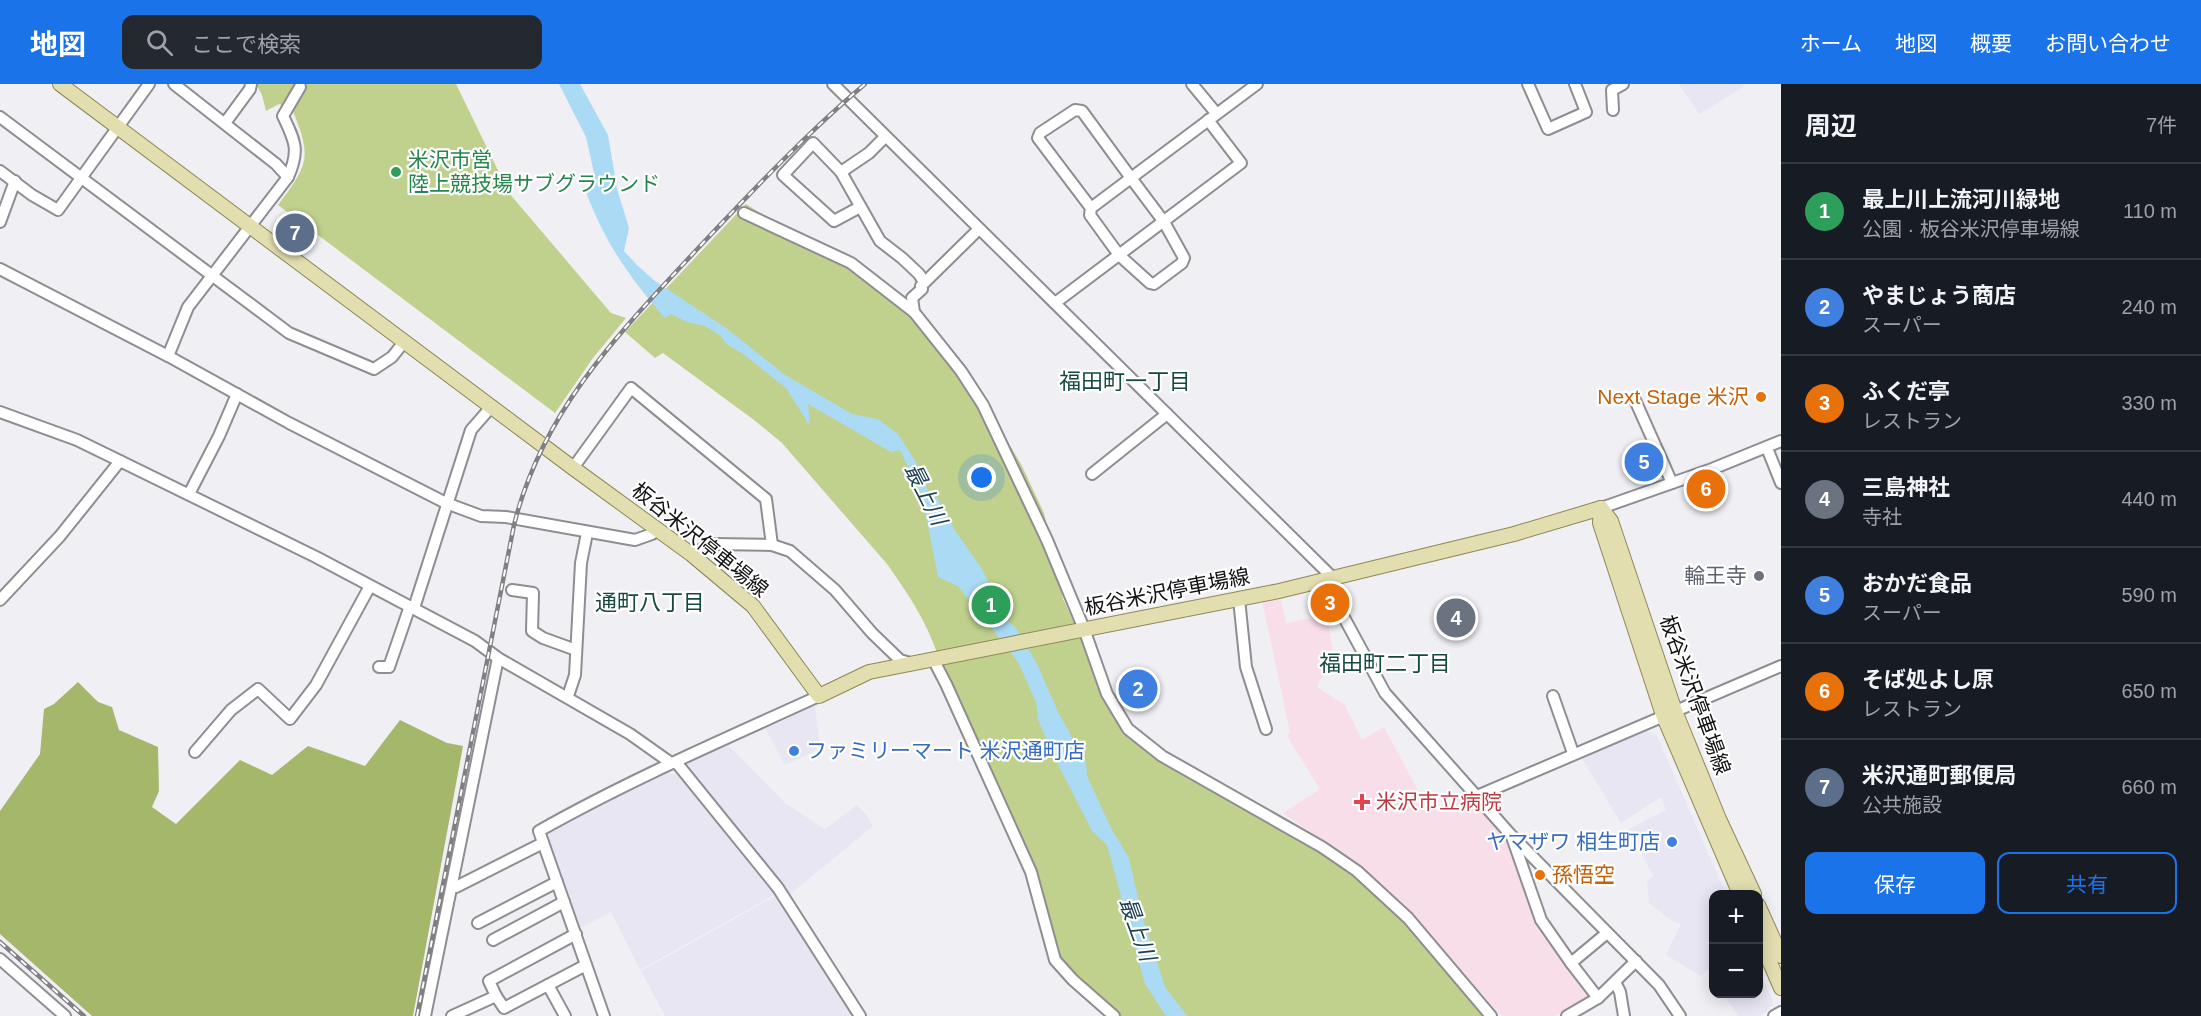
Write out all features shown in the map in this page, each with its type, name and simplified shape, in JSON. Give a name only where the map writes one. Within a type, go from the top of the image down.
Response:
[{"type":"main road","name":"板谷米沢停車場線","points":[[60,84],[691,554],[753,606],[819,696],[869,672],[1280,591],[1514,534],[1601,508],[1611,521],[1669,713],[1738,890]]},
{"type":"main road","name":"板谷米沢停車場線","points":[[1669,713],[1752,890]]},
{"type":"main road","points":[[1763,916],[1781,956]]},
{"type":"main road","points":[[1762,944],[1781,988]]},
{"type":"street","points":[[0,171],[32,195],[58,210],[149,84]]},
{"type":"street","points":[[174,84],[276,164],[288,177]]},
{"type":"street","points":[[225,123],[250,89],[251,84]]},
{"type":"street","points":[[833,84],[1332,577],[1341,612],[1385,693],[1510,834],[1659,985],[1680,1016]]},
{"type":"street","points":[[1055,303],[1240,164],[1192,84]]},
{"type":"street","points":[[1091,208],[1038,138],[1040,133],[1075,110],[1082,111],[1131,178],[1164,222],[1184,258],[1182,263],[1154,284],[1150,283],[1119,255],[1090,215],[1091,208],[1131,178],[1212,116],[1255,84]]},
{"type":"street","points":[[1528,84],[1548,129],[1586,112],[1575,84]]},
{"type":"street","points":[[1613,110],[1612,90],[1623,84]]},
{"type":"street","points":[[168,356],[188,307],[288,177],[297,156],[295,140],[283,116],[300,87]]},
{"type":"street","points":[[0,117],[289,333],[374,369],[392,357],[404,342]]},
{"type":"street","points":[[841,172],[869,153],[885,137]]},
{"type":"street","points":[[860,207],[834,221],[783,175],[813,143],[841,172],[880,241],[902,258],[924,282]]},
{"type":"street","points":[[0,222],[15,181]]},
{"type":"street","points":[[744,213],[851,264],[914,312],[961,371],[983,405],[1047,540],[1079,630],[1107,694],[1128,729],[1142,742],[1198,778],[1322,847],[1357,871],[1408,918],[1491,1016]]},
{"type":"street","points":[[914,312],[912,298],[922,289],[924,282],[979,229]]},
{"type":"street","points":[[0,269],[168,356],[289,423],[446,503],[481,516],[506,517],[634,540],[652,534],[658,529]]},
{"type":"street","points":[[573,468],[631,388],[765,499],[772,545]]},
{"type":"street","points":[[189,494],[219,436],[237,394]]},
{"type":"street","points":[[1635,400],[1672,483]]},
{"type":"street","points":[[379,667],[389,667],[412,608],[471,430],[492,406]]},
{"type":"street","points":[[0,412],[77,440],[120,460],[476,641],[498,658],[568,696],[673,762],[778,888],[860,1016]]},
{"type":"street","points":[[1092,474],[1167,414]]},
{"type":"street","points":[[1601,508],[1781,441]]},
{"type":"street","points":[[1767,448],[1781,483]]},
{"type":"street","points":[[2,595],[60,536],[120,460]]},
{"type":"street","points":[[568,696],[574,675],[581,563],[587,533]]},
{"type":"street","points":[[691,554],[713,544],[772,545],[790,551],[835,590],[872,633],[900,660],[910,663]]},
{"type":"street","points":[[195,752],[231,710],[258,689],[290,718],[316,685],[370,586]]},
{"type":"street","points":[[512,590],[533,593],[532,631],[543,638],[576,650]]},
{"type":"street","points":[[1239,599],[1246,667],[1266,729]]},
{"type":"street","points":[[425,1016],[498,658]]},
{"type":"street","points":[[937,658],[946,684],[1031,872],[1055,960],[1073,980],[1114,1016]]},
{"type":"street","points":[[1477,796],[1781,666]]},
{"type":"street","points":[[604,1016],[539,831],[673,762],[819,696]]},
{"type":"street","points":[[1553,696],[1574,753]]},
{"type":"street","points":[[1510,834],[1541,921],[1598,998]]},
{"type":"street","points":[[456,887],[543,843]]},
{"type":"street","points":[[478,923],[556,882]]},
{"type":"street","points":[[493,940],[564,902]]},
{"type":"street","points":[[1571,963],[1607,933]]},
{"type":"street","points":[[576,934],[489,981],[504,1008],[586,965]]},
{"type":"street","points":[[0,959],[65,1016]]},
{"type":"street","points":[[1567,1016],[1598,998],[1636,961]]},
{"type":"street","points":[[1615,982],[1620,992],[1624,1016]]},
{"type":"street","points":[[548,985],[565,1016]]},
{"type":"street","points":[[452,1016],[496,996]]},
{"type":"street","points":[[1774,1016],[1781,1012]]},
{"type":"shaded area","points":[[1679,84],[1741,84],[1744,87],[1699,114]]},
{"type":"shaded area","name":"米沢市立病院","points":[[1280,596],[1286,623],[1327,615],[1332,647],[1331,658],[1317,687],[1345,705],[1362,740],[1384,727],[1429,811],[1469,793],[1507,843],[1540,926],[1591,995],[1583,1002],[1554,1016],[1502,1016],[1405,905],[1362,867],[1283,813],[1320,789],[1287,736],[1290,732],[1262,600]]},
{"type":"shaded area","name":"ファミリーマート 米沢通町店","points":[[809,704],[815,707],[820,745],[813,752],[785,765],[764,726]]},
{"type":"shaded area","name":"ヤマザワ 相生町店","points":[[1645,730],[1657,736],[1724,890],[1709,890],[1709,971],[1707,970],[1701,976],[1666,955],[1681,924],[1672,921],[1649,903],[1647,880],[1654,876],[1627,830],[1666,810],[1661,797],[1621,823],[1582,758]]},
{"type":"shaded area","points":[[726,743],[785,803],[825,829],[857,805],[873,826],[789,895],[686,768],[688,759]]},
{"type":"shaded area","points":[[660,772],[679,775],[774,895],[640,970],[611,912],[576,930],[543,831]]},
{"type":"shaded area","points":[[775,896],[814,951],[855,1016],[665,1016],[641,971]]},
{"type":"shaded area","points":[[1763,978],[1773,1002],[1770,1009],[1760,1016],[1738,1016],[1726,998],[1763,998]]},
{"type":"green space","points":[[256,84],[456,84],[509,193],[611,313],[626,318],[593,358],[555,413],[278,205],[301,169],[305,150],[303,138],[292,109],[279,104],[266,111],[262,95]]},
{"type":"green space","points":[[746,204],[786,230],[853,261],[903,297],[964,369],[1021,464],[1044,513],[1063,599],[1125,731],[1337,859],[1407,919],[1489,1016],[1118,1016],[1058,960],[1032,872],[941,665],[931,637],[896,576],[782,443],[663,353],[655,358],[625,332]]},
{"type":"green space","points":[[78,682],[98,702],[112,707],[119,730],[158,747],[159,791],[152,807],[176,824],[240,760],[272,775],[308,746],[365,766],[400,720],[447,743],[463,746],[413,1016],[92,1016],[0,934],[0,811],[40,754],[44,709],[54,704]]},
{"type":"water","name":"最上川","points":[[559,84],[580,84],[608,135],[617,189],[629,228],[624,251],[637,265],[655,281],[726,328],[785,375],[852,414],[878,419],[898,434],[916,462],[928,491],[936,496],[956,532],[982,569],[1007,620],[1016,628],[1037,664],[1058,712],[1086,762],[1087,776],[1112,830],[1129,858],[1142,916],[1165,987],[1187,1016],[1166,1016],[1145,984],[1107,845],[1092,831],[1058,764],[1038,720],[1036,702],[1018,662],[958,586],[938,577],[922,495],[900,450],[891,452],[808,404],[810,426],[786,388],[742,353],[726,344],[721,336],[705,326],[687,322],[671,314],[665,318],[619,259],[601,228],[586,192],[594,173],[586,137]]},
{"type":"railway","points":[[417,1016],[514,525],[527,483],[544,444],[565,407],[589,372],[643,307],[782,161],[865,84]]},
{"type":"railway","points":[[0,942],[84,1016]]},
{"type":"place","name":"米沢市営 陸上競技場サブグラウンド","points":[[396,172]]},
{"type":"place","name":"米沢通町郵便局","points":[[295,233]]},
{"type":"place","name":"Next Stage 米沢","points":[[1761,397]]},
{"type":"place","name":"おかだ食品","points":[[1644,462]]},
{"type":"place","name":"そば処よし原","points":[[1706,489]]},
{"type":"place","name":"輪王寺","points":[[1759,576]]},
{"type":"place","name":"ふくだ亭","points":[[1330,603]]},
{"type":"place","name":"最上川上流河川緑地","points":[[991,605]]},
{"type":"place","name":"三島神社","points":[[1456,618]]},
{"type":"place","name":"やまじょう商店","points":[[1138,689]]},
{"type":"place","name":"ファミリーマート 米沢通町店","points":[[794,751]]},
{"type":"place","name":"米沢市立病院","points":[[1362,802]]},
{"type":"place","name":"ヤマザワ 相生町店","points":[[1672,842]]},
{"type":"place","name":"孫悟空","points":[[1540,875]]},
{"type":"district","name":"福田町一丁目","points":[[1125,381]]},
{"type":"district","name":"通町八丁目","points":[[650,602]]},
{"type":"district","name":"福田町二丁目","points":[[1385,663]]}]
